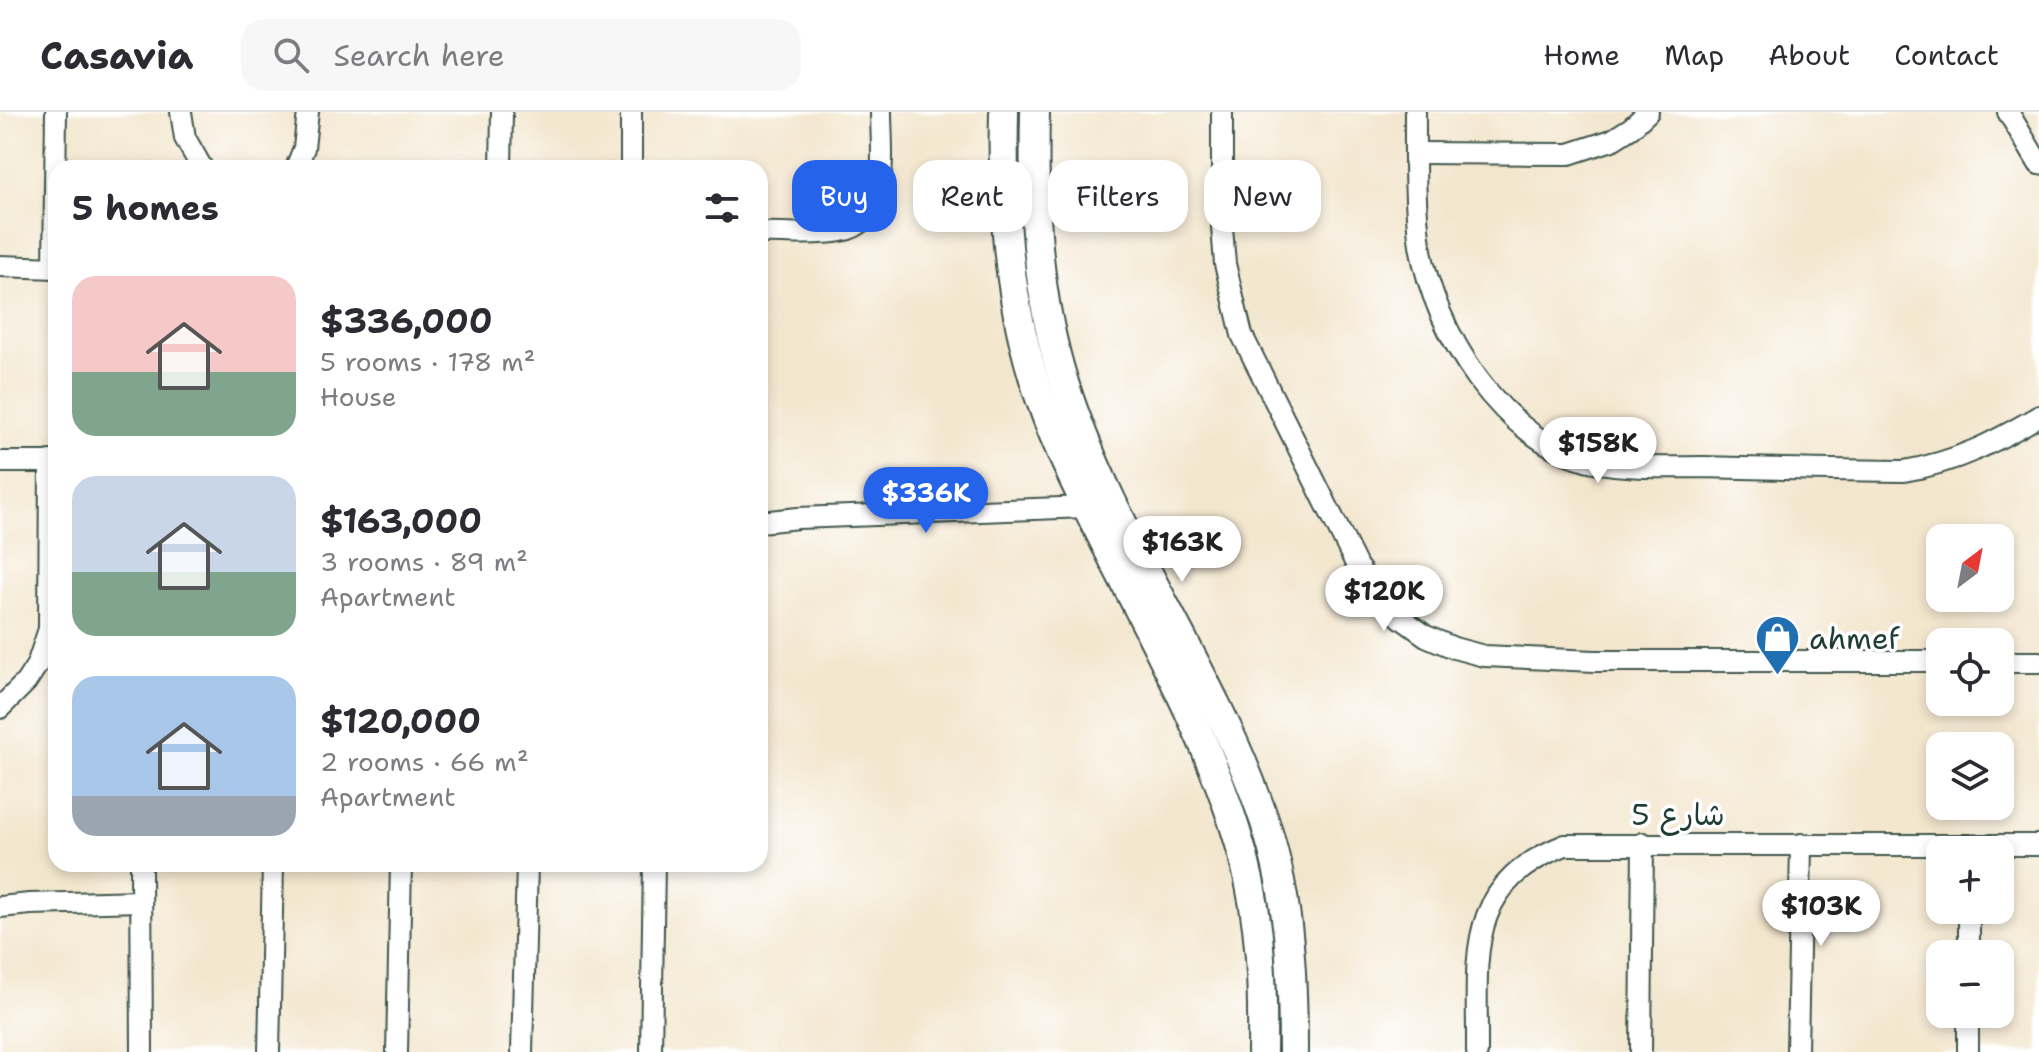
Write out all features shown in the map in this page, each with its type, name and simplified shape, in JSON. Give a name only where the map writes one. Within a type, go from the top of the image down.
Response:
[{"type":"street","points":[[56,112],[56,160]]},
{"type":"street","points":[[181,112],[185,138],[197,160]]},
{"type":"street","points":[[299,160],[304,148],[308,112]]},
{"type":"street","points":[[501,160],[502,112]]},
{"type":"street","points":[[631,112],[631,160]]},
{"type":"street","points":[[768,233],[842,231],[868,215],[879,187],[881,112]]},
{"type":"street","points":[[1004,112],[1007,235],[1015,306],[1044,411],[1087,507],[1204,747],[1233,821],[1260,939],[1262,1052]]},
{"type":"street","points":[[1035,112],[1033,194],[1036,243],[1052,340],[1065,387],[1101,478],[1221,719],[1261,810],[1283,891],[1289,933],[1293,975],[1293,1052]]},
{"type":"street","points":[[1222,112],[1222,227],[1232,300],[1242,335],[1357,566],[1379,597],[1401,618],[1426,636],[1484,656],[1595,661],[1926,661]]},
{"type":"street","points":[[1415,112],[1415,193],[1421,247],[1430,284],[1456,344],[1472,372],[1493,398],[1525,427],[1563,451],[1593,462],[1650,466],[1904,471],[1967,455],[2039,416]]},
{"type":"street","points":[[1415,153],[1569,154],[1612,140],[1648,112]]},
{"type":"street","points":[[2008,112],[2039,164]]},
{"type":"street","points":[[0,266],[48,268]]},
{"type":"street","points":[[0,462],[48,462]]},
{"type":"street","points":[[768,521],[1087,507]]},
{"type":"street","points":[[0,708],[26,682],[37,665],[48,632]]},
{"type":"street","points":[[2014,662],[2039,662]]},
{"type":"street","points":[[1641,1052],[1643,843]]},
{"type":"street","name":"شارع 5","points":[[1477,1052],[1478,945],[1485,917],[1497,893],[1516,872],[1539,856],[1565,845],[1643,843],[1926,846]]},
{"type":"street","points":[[1797,1052],[1801,844]]},
{"type":"street","name":"شارع 5","points":[[2014,846],[2039,845]]},
{"type":"street","points":[[141,872],[142,1052]]},
{"type":"street","points":[[269,1052],[273,872]]},
{"type":"street","points":[[397,1052],[401,872]]},
{"type":"street","points":[[522,1052],[527,872]]},
{"type":"street","points":[[651,1052],[654,872]]},
{"type":"street","points":[[0,907],[141,901]]},
{"type":"street","points":[[1968,1028],[1968,1052]]},
{"type":"place","name":"ahmef","points":[[1778,677]]}]
